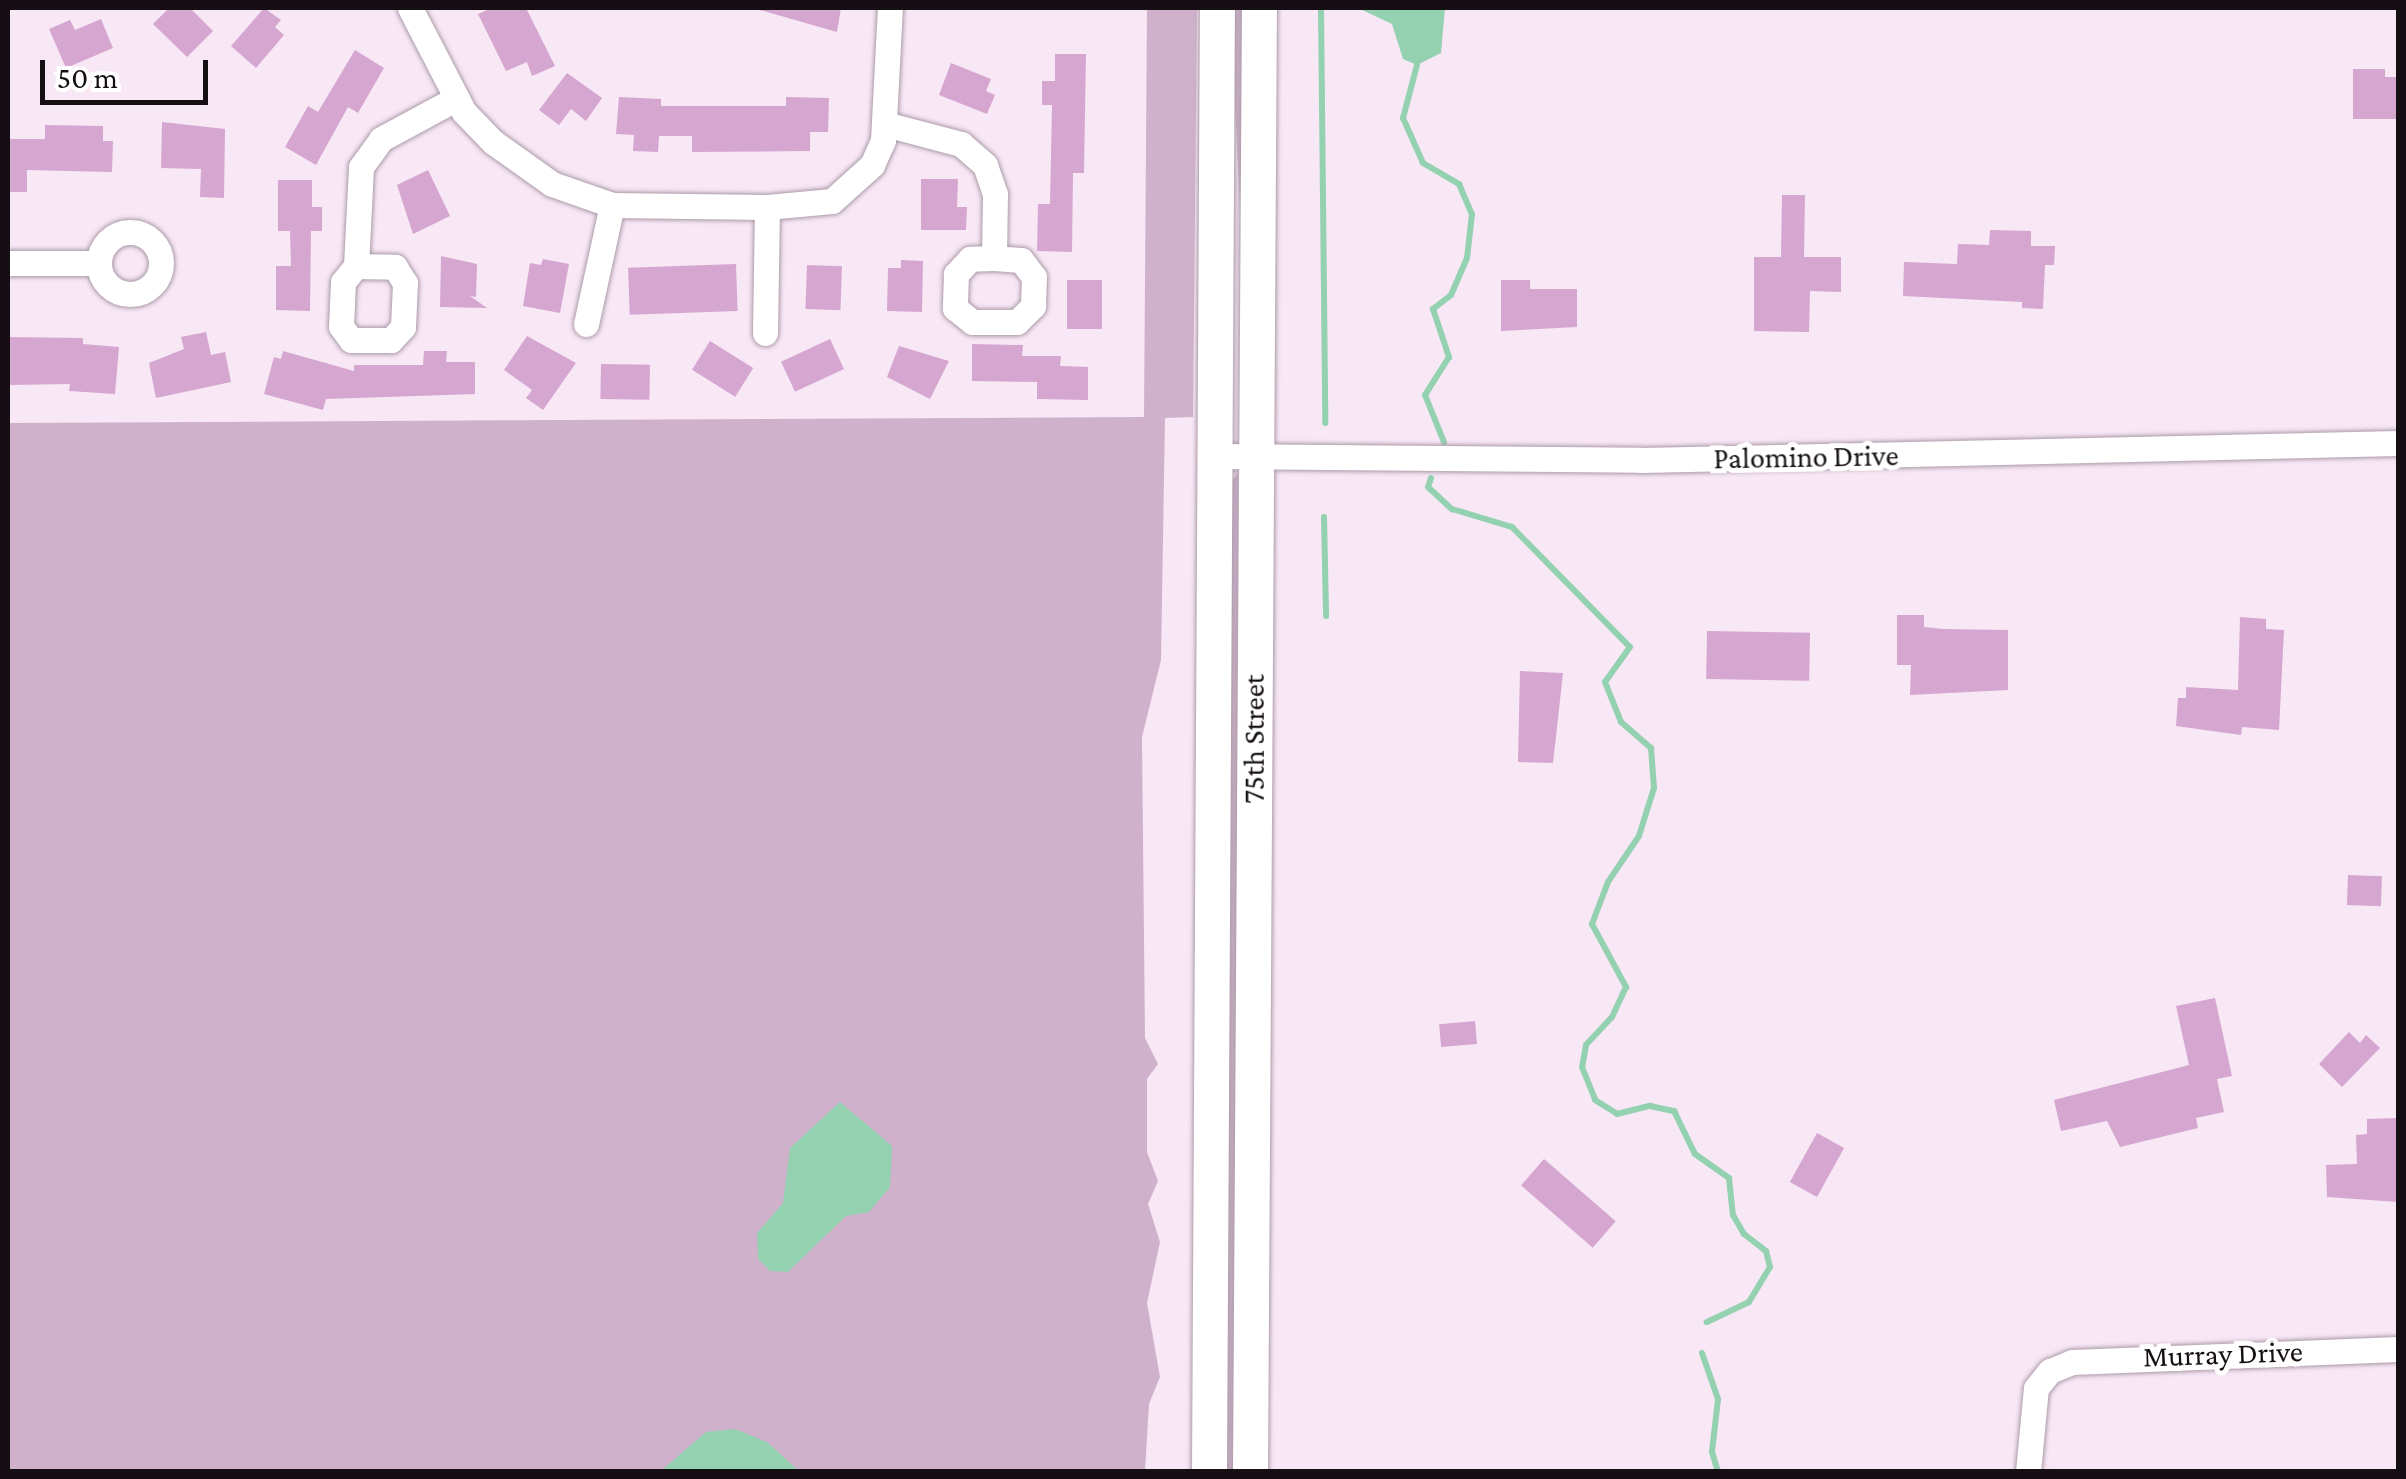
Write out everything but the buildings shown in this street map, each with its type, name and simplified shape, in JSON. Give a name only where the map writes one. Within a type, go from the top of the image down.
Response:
[{"type":"main road","name":"75th Street","points":[[1217,8],[1235,456],[1250,1472]]},
{"type":"main road","name":"75th Street","points":[[1209,1472],[1235,456],[1259,8]]},
{"type":"street","points":[[410,8],[475,124],[525,168],[612,205],[767,207],[808,207],[851,190],[872,166],[885,124],[890,8]]},
{"type":"street","points":[[356,266],[358,179],[366,156],[381,139],[457,98]]},
{"type":"street","points":[[885,124],[962,144],[986,164],[995,194],[994,258]]},
{"type":"street","points":[[586,324],[612,205]]},
{"type":"street","points":[[765,334],[767,207]]},
{"type":"street","points":[[8,262],[96,263]]},
{"type":"street","name":"Palomino Drive","points":[[1235,456],[1641,460],[2398,444]]},
{"type":"street","name":"Murray Drive","points":[[2028,1472],[2036,1388],[2050,1371],[2103,1358],[2398,1349]]},
{"type":"shaded area","points":[[1147,8],[1197,8],[1193,417],[1165,418],[1161,660],[1142,737],[1145,1038],[1158,1064],[1147,1079],[1147,1152],[1158,1181],[1148,1204],[1160,1242],[1147,1303],[1160,1377],[1149,1404],[1145,1471],[8,1471],[8,423],[1144,417]]},
{"type":"shaded area","points":[[1231,8],[1245,8],[1240,207],[1231,26]]},
{"type":"shaded area","points":[[1358,8],[1445,8],[1441,53],[1417,65],[1403,59],[1392,24]]},
{"type":"shaded area","points":[[1238,473],[1236,1471],[1223,1472],[1230,483]]},
{"type":"shaded area","points":[[840,1102],[892,1146],[890,1187],[869,1212],[846,1216],[788,1272],[770,1271],[758,1259],[757,1233],[783,1203],[790,1148]]},
{"type":"shaded area","points":[[735,1429],[767,1442],[799,1471],[661,1471],[706,1432]]},
{"type":"waterway","points":[[1321,8],[1325,423]]},
{"type":"waterway","points":[[1417,65],[1403,118],[1423,163],[1459,184],[1472,214],[1467,258],[1451,295],[1433,309],[1449,357],[1425,395],[1444,442]]},
{"type":"waterway","points":[[1431,478],[1428,487],[1452,509],[1512,527],[1630,647],[1605,682],[1621,722],[1651,748],[1654,788],[1639,836],[1608,882],[1592,924],[1626,987],[1612,1017],[1586,1045],[1582,1067],[1595,1100],[1617,1114],[1650,1106],[1674,1111],[1695,1154],[1729,1178],[1733,1215],[1744,1234],[1766,1251],[1770,1267],[1749,1302],[1707,1322]]},
{"type":"waterway","points":[[1324,517],[1326,616]]},
{"type":"waterway","points":[[1702,1353],[1718,1399],[1712,1452],[1718,1472]]}]
